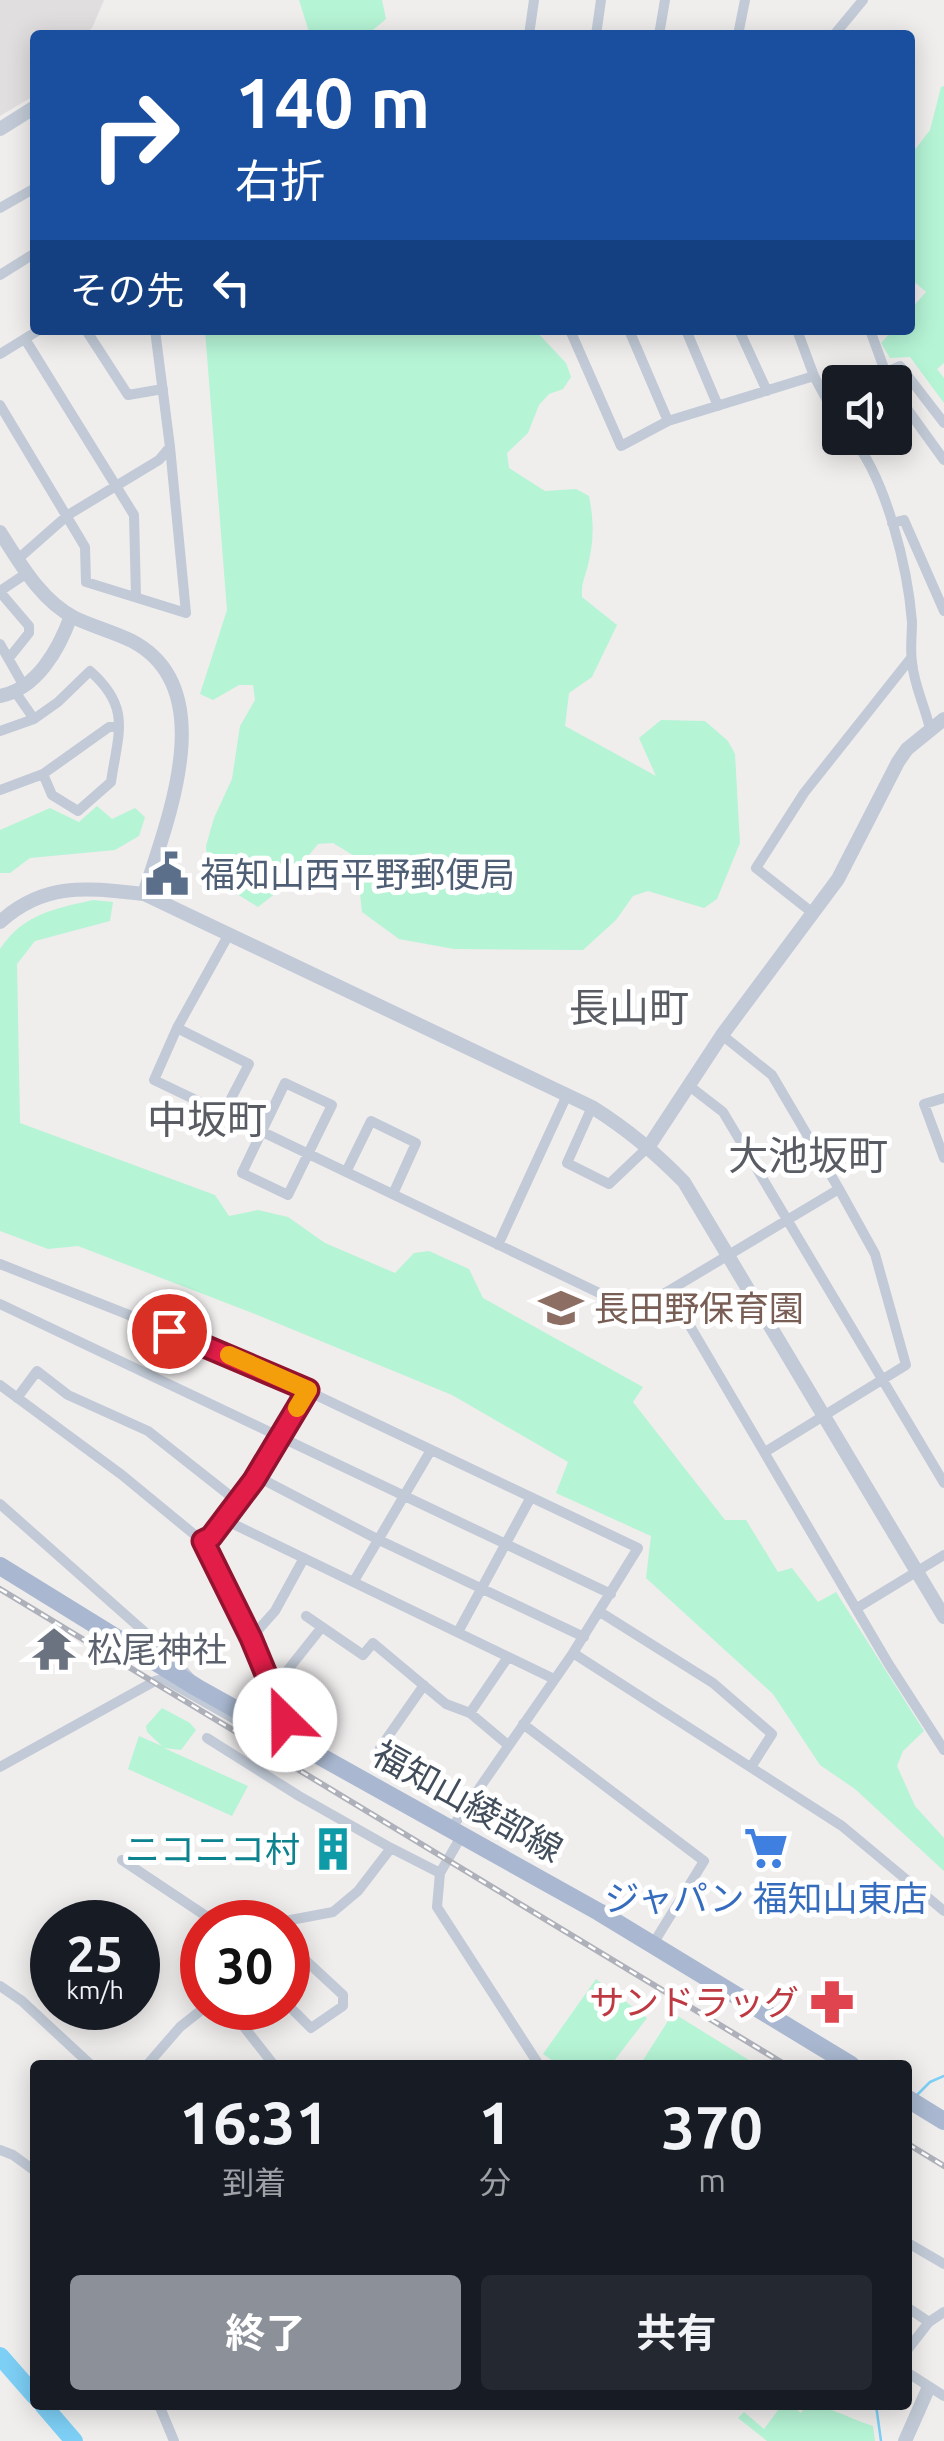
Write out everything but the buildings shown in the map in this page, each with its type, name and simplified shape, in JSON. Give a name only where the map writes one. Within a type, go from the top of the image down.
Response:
[{"type":"main road","name":"福知山綾部線","points":[[0,1566],[196,1687],[653,1944],[843,2060]]},
{"type":"main road","points":[[912,2102],[944,2122]]},
{"type":"street","points":[[530,30],[534,0]]},
{"type":"street","points":[[597,30],[601,0]]},
{"type":"street","points":[[660,30],[665,0]]},
{"type":"street","points":[[739,30],[744,0]]},
{"type":"street","points":[[838,30],[863,0]]},
{"type":"street","points":[[0,129],[30,110]]},
{"type":"street","points":[[0,208],[30,191]]},
{"type":"street","points":[[0,275],[30,257]]},
{"type":"street","points":[[0,354],[32,335]]},
{"type":"street","points":[[89,335],[128,396],[164,389]]},
{"type":"street","points":[[0,406],[85,547],[86,582],[186,613],[164,389],[155,335]]},
{"type":"street","points":[[577,335],[621,446],[668,421],[814,376]]},
{"type":"street","points":[[631,335],[668,421]]},
{"type":"street","points":[[688,335],[718,406]]},
{"type":"street","points":[[742,335],[767,391]]},
{"type":"street","points":[[799,335],[822,391]]},
{"type":"street","points":[[872,335],[882,365]]},
{"type":"street","points":[[25,339],[134,515],[136,597]]},
{"type":"street","points":[[912,382],[944,423]]},
{"type":"street","points":[[912,417],[944,460]]},
{"type":"street","points":[[9,658],[29,634],[28,626],[0,591],[68,515],[159,460],[170,447]]},
{"type":"street","points":[[592,1107],[566,1163],[608,1184],[649,1146],[722,1035],[838,879],[888,776],[907,749],[938,723],[917,695],[911,658],[912,621],[892,523],[866,455]]},
{"type":"street","points":[[892,523],[904,520],[944,611]]},
{"type":"street","points":[[0,532],[22,566],[72,616],[134,642],[158,660],[177,688],[183,719],[170,812],[144,894]]},
{"type":"street","points":[[0,696],[20,689],[51,657],[72,616]]},
{"type":"street","points":[[0,644],[34,719]]},
{"type":"street","points":[[814,914],[756,868],[804,793],[911,658]]},
{"type":"street","points":[[0,730],[34,719],[90,672],[109,688],[120,712],[111,782],[78,812],[52,795],[43,774]]},
{"type":"street","points":[[0,790],[43,774],[109,727],[118,728]]},
{"type":"street","points":[[0,922],[12,910],[40,897],[80,887],[144,894],[592,1107],[649,1146],[684,1182],[944,1617]]},
{"type":"street","points":[[229,934],[177,1028],[154,1080],[632,1306],[670,1292],[839,1189]]},
{"type":"street","points":[[177,1028],[249,1064],[224,1112]]},
{"type":"street","points":[[722,1035],[772,1075],[839,1189],[875,1254],[906,1365],[765,1452]]},
{"type":"street","points":[[285,1083],[332,1105],[308,1154],[288,1195],[242,1173],[285,1083]]},
{"type":"street","points":[[688,1085],[722,1112],[944,1484]]},
{"type":"street","points":[[498,1245],[567,1095]]},
{"type":"street","points":[[944,1098],[924,1104],[944,1158]]},
{"type":"street","points":[[346,1172],[371,1121],[416,1143],[392,1194]]},
{"type":"street","points":[[0,1264],[308,1390],[638,1548],[573,1654],[508,1745],[457,1832],[440,1873],[437,1906],[536,2060]]},
{"type":"street","points":[[670,1292],[944,1750]]},
{"type":"street","points":[[0,1304],[611,1594]]},
{"type":"street","points":[[17,1398],[37,1371],[68,1394],[148,1431],[238,1502]]},
{"type":"street","points":[[0,1385],[203,1541],[251,1638],[285,1720],[282,1734]]},
{"type":"street","points":[[203,1541],[211,1537],[238,1502],[308,1390]]},
{"type":"street","points":[[354,1582],[431,1450]]},
{"type":"street","points":[[256,1476],[378,1540],[584,1636]]},
{"type":"street","points":[[458,1632],[531,1497]]},
{"type":"street","points":[[0,1504],[174,1658],[196,1687]]},
{"type":"street","points":[[225,1520],[554,1679]]},
{"type":"street","points":[[857,1608],[944,1555]]},
{"type":"street","points":[[251,1638],[275,1611],[304,1558]]},
{"type":"street","points":[[600,1612],[713,1683],[772,1734],[751,1767]]},
{"type":"street","points":[[306,1616],[363,1655],[372,1643],[446,1704],[470,1713],[508,1745]]},
{"type":"street","points":[[272,1691],[322,1627]]},
{"type":"street","points":[[573,1654],[842,1826],[944,1911]]},
{"type":"street","points":[[470,1713],[508,1657]]},
{"type":"street","points":[[0,1767],[164,1679],[252,1728],[262,1723]]},
{"type":"street","points":[[380,1748],[424,1685]]},
{"type":"street","points":[[523,1724],[704,1861],[653,1944]]},
{"type":"street","points":[[207,1738],[299,1796],[440,1873]]},
{"type":"street","points":[[310,1916],[334,1912],[358,1891],[390,1848]]},
{"type":"street","points":[[122,1860],[183,1900]]},
{"type":"street","points":[[310,1964],[343,1995],[343,2006],[310,2027]]},
{"type":"street","points":[[0,1986],[86,2060]]},
{"type":"street","points":[[151,2060],[180,2028]]},
{"type":"street","points":[[246,2030],[270,2060]]},
{"type":"street","points":[[0,2150],[30,2167]]},
{"type":"street","points":[[912,2246],[944,2264]]},
{"type":"street","points":[[912,2311],[929,2322]]},
{"type":"street","points":[[912,2344],[929,2322],[944,2312]]},
{"type":"street","points":[[912,2377],[944,2396]]},
{"type":"street","points":[[905,2441],[928,2389]]},
{"type":"street","points":[[161,2410],[174,2441]]},
{"type":"shaded area","points":[[0,0],[104,0],[90,30],[30,30],[30,98],[0,116]]},
{"type":"green space","points":[[299,0],[382,0],[386,19],[373,30],[308,30]]},
{"type":"green space","points":[[944,86],[944,363],[937,369],[944,378],[944,403],[910,357],[890,358],[881,343],[888,335],[915,335],[915,304],[926,292],[915,282],[915,150],[930,130]]},
{"type":"green space","points":[[205,335],[540,335],[566,363],[571,377],[563,389],[549,394],[539,405],[528,433],[507,453],[509,468],[545,491],[576,489],[589,496],[592,539],[582,597],[617,625],[592,677],[569,693],[565,726],[656,776],[639,738],[661,720],[705,721],[728,741],[735,754],[740,843],[717,899],[704,908],[648,891],[633,896],[616,920],[583,950],[454,949],[399,939],[362,912],[356,857],[333,843],[318,844],[281,889],[258,907],[208,876],[206,846],[232,779],[240,726],[255,700],[253,685],[239,685],[213,700],[200,694],[227,610]]},
{"type":"green space","points":[[97,806],[112,819],[135,808],[145,817],[139,836],[115,850],[30,858],[10,873],[0,873],[0,830],[50,808],[79,822]]},
{"type":"green space","points":[[93,900],[113,902],[110,921],[35,941],[17,964],[20,1123],[215,1195],[229,1216],[258,1210],[288,1217],[325,1243],[395,1273],[414,1253],[429,1251],[469,1269],[483,1298],[643,1387],[633,1402],[725,1520],[746,1520],[778,1572],[792,1568],[818,1602],[836,1592],[924,1731],[903,1751],[897,1766],[915,1806],[944,1838],[944,1871],[855,1789],[820,1765],[773,1694],[646,1578],[651,1536],[556,1493],[568,1462],[452,1395],[255,1314],[78,1246],[48,1249],[0,1231],[0,949],[29,920]]},
{"type":"green space","points":[[162,1708],[196,1730],[181,1750],[164,1748],[248,1786],[232,1816],[128,1769],[139,1736],[162,1746],[146,1726]]},
{"type":"green space","points":[[596,1979],[647,2018],[615,2060],[552,2060],[543,2054]]},
{"type":"green space","points":[[673,2013],[749,2060],[643,2060]]},
{"type":"green space","points":[[778,2410],[831,2410],[873,2426],[875,2441],[767,2441],[738,2418],[744,2412],[764,2429]]},
{"type":"waterway","points":[[917,2095],[930,2082],[944,2076]]},
{"type":"waterway","points":[[0,2356],[30,2390]]},
{"type":"waterway","points":[[47,2410],[74,2441]]},
{"type":"waterway","points":[[877,2410],[881,2441]]},
{"type":"railway","points":[[0,1589],[778,2060]]},
{"type":"railway","points":[[912,2146],[944,2166]]},
{"type":"slow traffic","points":[[229,1355],[308,1390],[297,1408]]},
{"type":"place","name":"福知山西平野郵便局","points":[[167,874]]},
{"type":"place","name":"長田野保育園","points":[[561,1308]]},
{"type":"place","name":"松尾神社","points":[[54,1649]]},
{"type":"place","name":"ジャパン 福知山東店","points":[[766,1848]]},
{"type":"place","name":"ニコニコ村","points":[[333,1849]]},
{"type":"place","name":"サンドラッグ","points":[[832,2002]]},
{"type":"district","name":"長山町","points":[[629,1007]]},
{"type":"district","name":"中坂町","points":[[207,1119]]},
{"type":"district","name":"大池坂町","points":[[808,1155]]},
{"type":"route","points":[[169,1331],[308,1390],[254,1480],[211,1537],[203,1541],[251,1638],[285,1720]]}]
